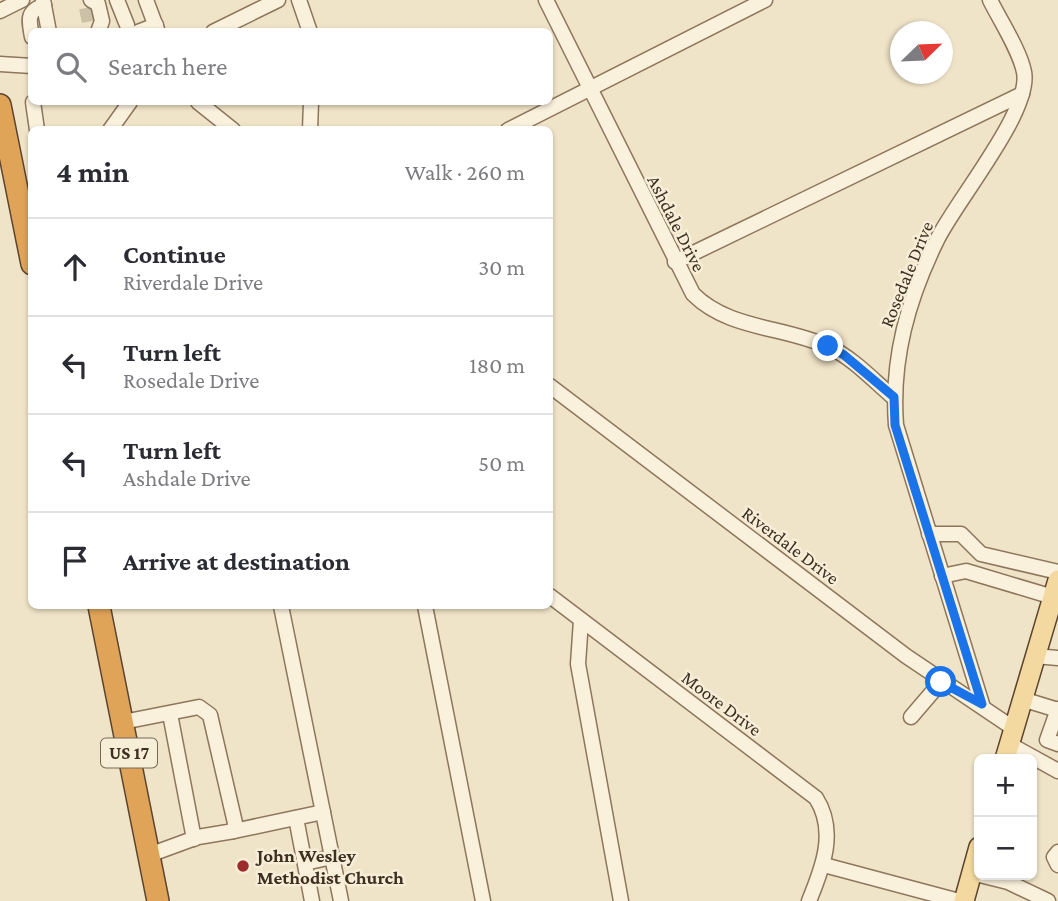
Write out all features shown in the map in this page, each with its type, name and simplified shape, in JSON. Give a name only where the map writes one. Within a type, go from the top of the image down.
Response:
[{"type":"highway","points":[[0,105],[5,153],[23,176],[28,225]]},
{"type":"highway","name":"US 17","points":[[100,609],[158,901]]},
{"type":"main road","points":[[1009,744],[1035,656],[1051,628],[1056,586]]},
{"type":"main road","points":[[961,901],[974,866]]},
{"type":"street","points":[[0,11],[22,0]]},
{"type":"street","points":[[117,0],[132,28],[157,28],[146,0]]},
{"type":"street","points":[[221,28],[278,0]]},
{"type":"street","points":[[299,0],[309,28]]},
{"type":"street","name":"Ashdale Drive","points":[[546,0],[685,283],[702,303],[723,316],[828,346],[844,355],[894,397]]},
{"type":"street","points":[[517,126],[765,0]]},
{"type":"street","name":"Rosedale Drive","points":[[982,704],[895,425],[894,397],[898,343],[933,250],[1011,121],[1022,93],[1024,72],[990,0]]},
{"type":"street","points":[[30,28],[28,15],[43,2],[48,28]]},
{"type":"street","points":[[0,64],[28,66]]},
{"type":"street","points":[[675,262],[1022,93]]},
{"type":"street","points":[[33,105],[36,126]]},
{"type":"street","points":[[113,126],[128,105]]},
{"type":"street","points":[[202,105],[228,126]]},
{"type":"street","points":[[310,126],[311,105]]},
{"type":"street","name":"Riverdale Drive","points":[[553,388],[941,682],[982,704],[1009,744],[1058,771]]},
{"type":"street","points":[[929,534],[961,534],[981,554],[1056,586]]},
{"type":"street","points":[[942,576],[966,571],[1056,586]]},
{"type":"street","name":"Moore Drive","points":[[553,598],[816,798],[828,826],[824,865],[809,901]]},
{"type":"street","points":[[282,609],[341,901]]},
{"type":"street","points":[[426,609],[483,901]]},
{"type":"street","points":[[581,620],[578,664],[621,901]]},
{"type":"street","points":[[1035,656],[1058,658]]},
{"type":"street","points":[[911,717],[941,682]]},
{"type":"street","points":[[1022,699],[1057,715],[1047,740],[1058,744]]},
{"type":"street","points":[[123,722],[199,707],[210,715],[234,831]]},
{"type":"street","points":[[170,713],[194,839]]},
{"type":"street","points":[[149,855],[194,839],[323,812]]},
{"type":"street","points":[[296,818],[312,901]]},
{"type":"street","points":[[1058,852],[1054,857],[1058,865]]},
{"type":"street","points":[[305,863],[332,857]]},
{"type":"street","points":[[824,865],[961,901]]},
{"type":"street","points":[[972,873],[1007,882],[1048,901]]},
{"type":"tunnel","points":[[86,8],[89,23]]},
{"type":"place","name":"John Wesley Methodist Church","points":[[243,866]]},
{"type":"route","points":[[828,346],[844,355],[894,397],[895,425],[982,704],[941,682]]}]
